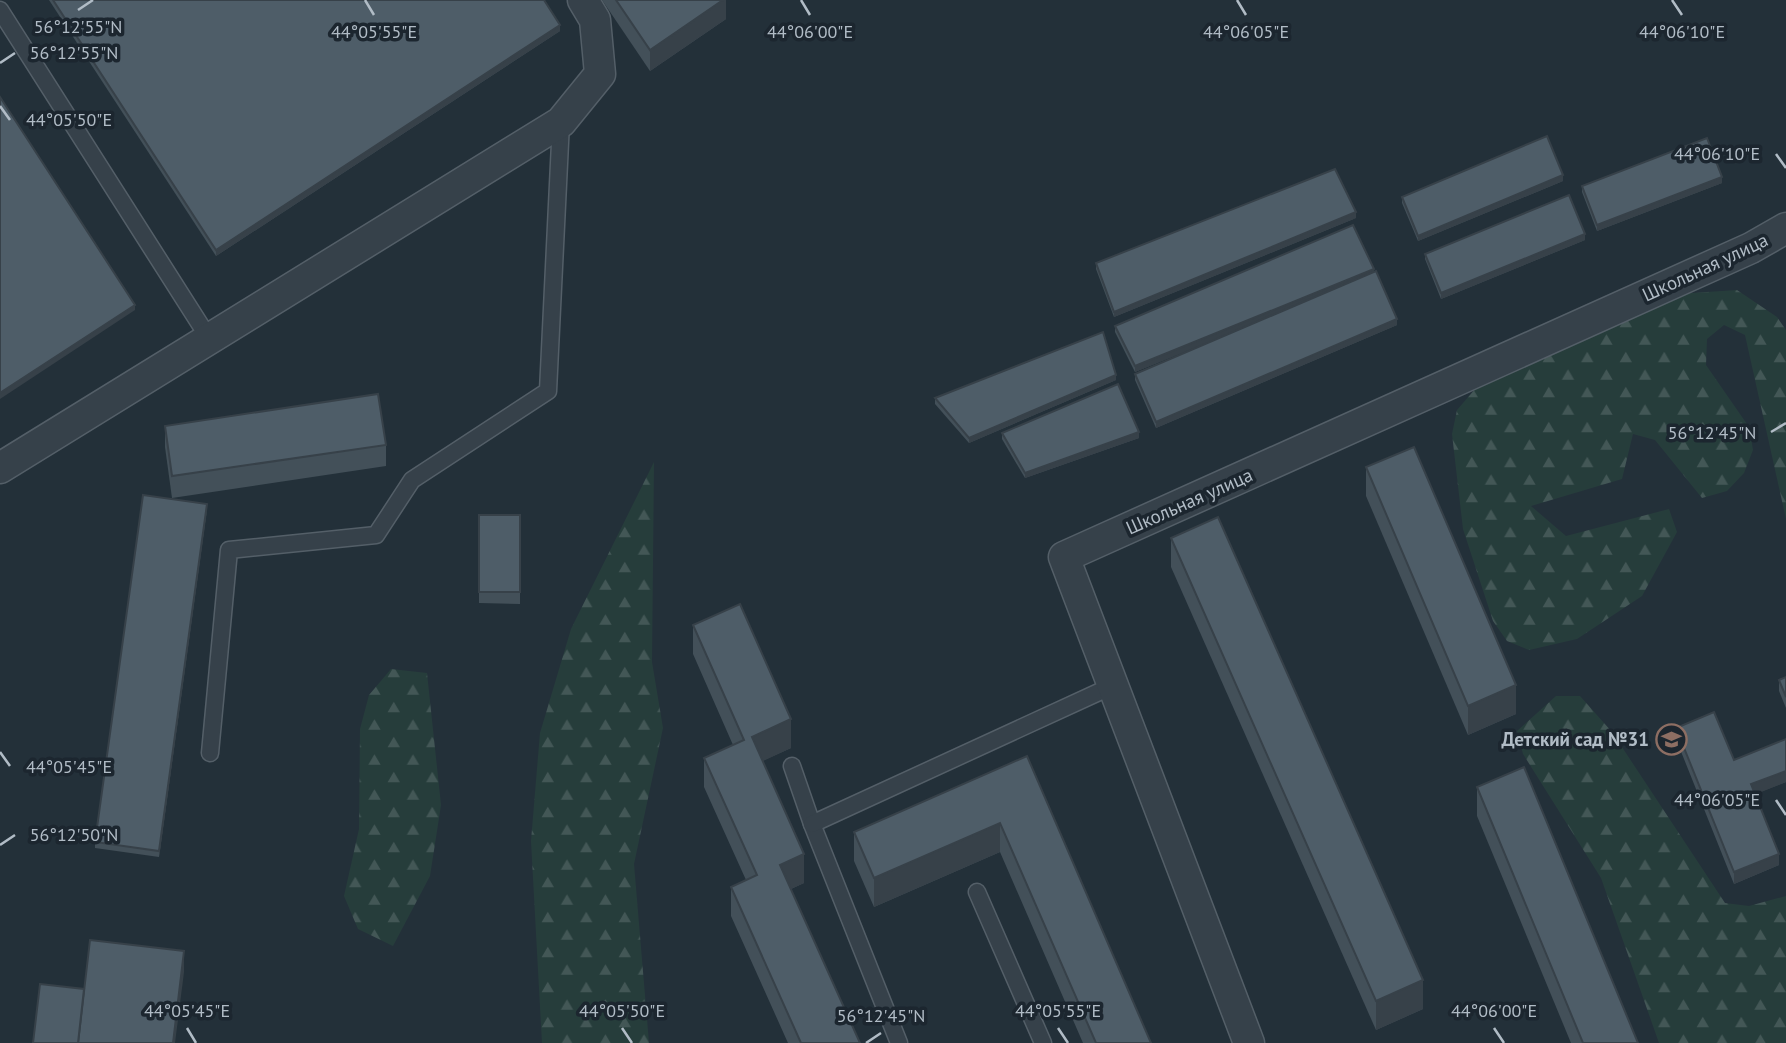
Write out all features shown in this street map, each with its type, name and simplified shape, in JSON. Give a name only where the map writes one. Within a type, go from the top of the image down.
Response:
[{"type":"street","points":[[0,468],[561,122],[600,74],[596,20],[583,0]]},
{"type":"street","name":"Школьная улица","points":[[1249,1043],[1063,557],[1751,248],[1786,228]]},
{"type":"lane","points":[[0,10],[210,340]]},
{"type":"lane","points":[[210,752],[229,550],[376,535],[412,480],[548,391],[561,122]]},
{"type":"lane","points":[[812,824],[1112,685]]},
{"type":"lane","points":[[792,766],[812,824],[899,1043]]},
{"type":"lane","points":[[977,891],[1043,1043]]},
{"type":"green space","points":[[1737,290],[1777,317],[1786,330],[1786,519],[1745,335],[1724,325],[1707,339],[1706,365],[1749,427],[1753,450],[1744,473],[1727,491],[1702,498],[1655,440],[1633,434],[1622,479],[1531,506],[1566,536],[1669,509],[1677,532],[1642,596],[1577,639],[1529,650],[1507,641],[1493,621],[1463,529],[1452,434],[1457,410],[1476,388],[1662,295]]},
{"type":"green space","points":[[654,462],[652,662],[663,728],[634,864],[649,1043],[542,1043],[531,841],[540,733],[571,629]]},
{"type":"green space","points":[[391,669],[427,673],[441,805],[430,876],[393,946],[358,929],[344,896],[359,829],[360,729],[369,695]]},
{"type":"green space","points":[[1556,696],[1580,696],[1612,732],[1725,903],[1749,906],[1786,896],[1786,1043],[1659,1043],[1601,878],[1523,754],[1517,731]]},
{"type":"building","points":[[53,0],[544,0],[560,25],[216,250]]},
{"type":"building","points":[[616,0],[723,0],[650,50]]},
{"type":"building","points":[[0,97],[135,305],[0,393]]},
{"type":"building","points":[[1547,136],[1563,175],[1418,236],[1402,197]]},
{"type":"building","points":[[1707,138],[1722,177],[1597,225],[1582,186]]},
{"type":"building","points":[[1335,169],[1356,212],[1114,312],[1096,263]]},
{"type":"building","points":[[1569,195],[1585,234],[1441,293],[1425,254]]},
{"type":"building","points":[[1353,225],[1374,269],[1135,366],[1115,326]]},
{"type":"building","points":[[1376,271],[1397,319],[1156,422],[1135,374]]},
{"type":"building","points":[[1103,332],[1116,375],[969,438],[935,398]]},
{"type":"building","points":[[1118,384],[1139,432],[1025,473],[1002,433]]},
{"type":"building","points":[[378,394],[386,445],[172,476],[165,426]]},
{"type":"building","points":[[1414,447],[1516,685],[1468,706],[1366,467]]},
{"type":"building","points":[[143,495],[207,504],[159,851],[95,842]]},
{"type":"building","points":[[479,515],[520,515],[520,592],[479,592]]},
{"type":"building","points":[[1218,517],[1423,980],[1376,1001],[1171,538]]},
{"type":"building","points":[[740,604],[791,719],[752,737],[804,854],[780,865],[860,1043],[801,1043],[731,887],[757,875],[704,758],[744,740],[693,625]]},
{"type":"building","points":[[1786,677],[1786,697],[1779,680]]},
{"type":"building","points":[[1714,712],[1734,760],[1786,739],[1786,771],[1751,784],[1779,854],[1734,872],[1676,728]]},
{"type":"building","points":[[1027,756],[1151,1043],[1096,1043],[1000,823],[874,878],[854,832]]},
{"type":"building","points":[[1524,767],[1638,1043],[1583,1043],[1477,787]]},
{"type":"building","points":[[90,940],[184,951],[173,1043],[78,1043]]},
{"type":"building","points":[[40,984],[84,989],[78,1043],[33,1043]]},
{"type":"place","name":"Детский сад №31","points":[[1672,739]]}]
